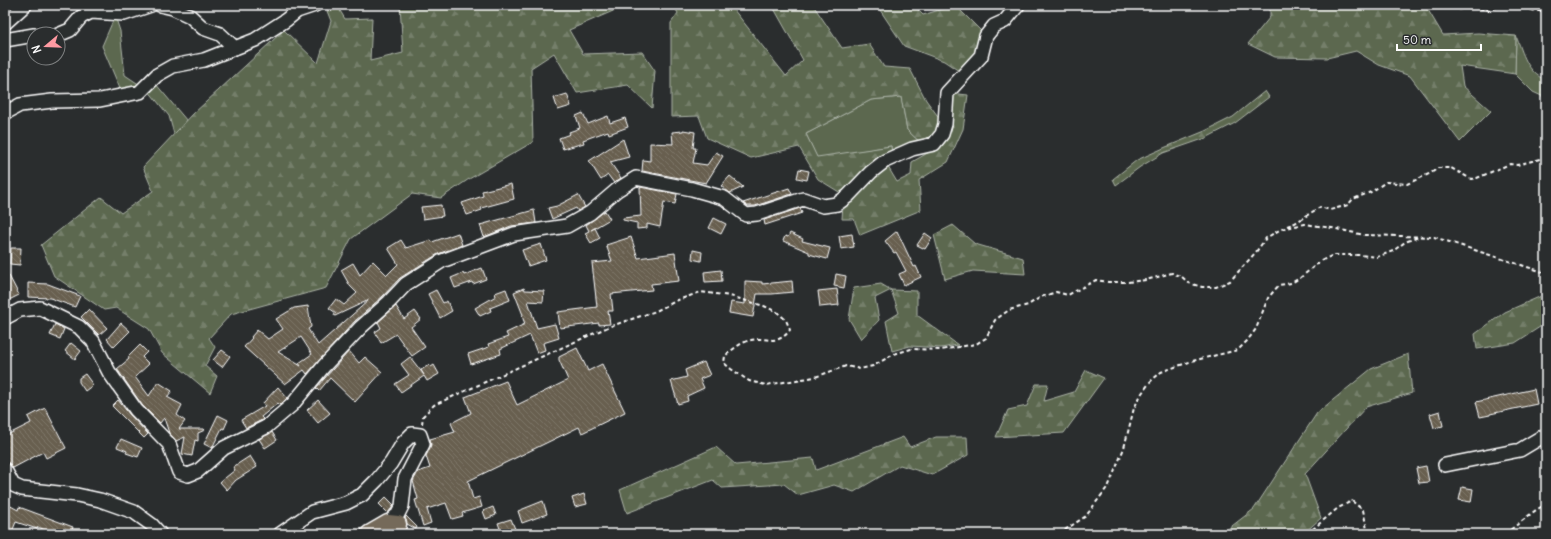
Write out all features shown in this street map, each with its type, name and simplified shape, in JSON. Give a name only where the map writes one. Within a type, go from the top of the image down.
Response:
[{"type":"main road","points":[[369,534],[392,528]]},
{"type":"street","points":[[5,23],[25,5]]},
{"type":"street","points":[[66,32],[70,30],[81,17],[91,12],[124,14],[151,5]]},
{"type":"street","points":[[160,5],[173,8],[190,16],[203,28],[220,34],[235,48]]},
{"type":"street","points":[[5,113],[20,105],[52,101],[100,100],[140,92],[157,75],[173,66],[204,60],[255,40],[297,11],[314,5]]},
{"type":"street","points":[[5,318],[20,310],[40,308],[79,327],[93,341],[109,372],[136,410],[169,444],[179,472],[188,475],[198,471],[224,448],[266,427],[292,405],[324,366],[361,327],[389,302],[406,284],[442,261],[514,234],[566,226],[590,213],[617,190],[636,178],[692,188],[724,198],[746,215],[757,214],[803,199],[823,206],[837,204],[848,196],[871,172],[885,161],[912,149],[934,144],[942,134],[945,124],[947,92],[981,56],[986,36],[994,26],[1005,21],[1018,5]]},
{"type":"street","points":[[5,40],[26,36]]},
{"type":"street","points":[[280,534],[312,512],[346,503],[362,495],[391,463],[404,443],[412,434],[420,435],[422,444],[405,479],[402,506],[392,528]]},
{"type":"street","points":[[1446,465],[1520,450],[1546,436]]},
{"type":"street","points":[[5,470],[13,485],[22,489],[77,495],[100,500],[134,512],[152,525],[160,534]]},
{"type":"path","points":[[1458,5],[1457,10],[1470,7],[1490,10],[1502,5]]},
{"type":"path","points":[[1525,5],[1527,8],[1535,11],[1546,11]]},
{"type":"path","points":[[420,435],[423,416],[434,405],[601,330],[656,311],[678,300],[700,292],[748,300],[777,312],[786,320],[790,330],[785,337],[776,340],[759,338],[749,340],[735,347],[725,356],[724,363],[731,369],[749,381],[766,385],[815,377],[846,366],[860,369],[873,366],[894,354],[911,349],[941,350],[976,344],[986,338],[995,320],[1010,310],[1028,305],[1041,297],[1056,292],[1068,295],[1096,280],[1108,282],[1128,282],[1146,280],[1172,273],[1182,277],[1189,283],[1202,287],[1216,287],[1230,281],[1256,252],[1266,238],[1281,229],[1295,224],[1320,207],[1330,210],[1348,205],[1353,199],[1371,192],[1386,182],[1407,184],[1431,173],[1438,168],[1451,168],[1471,179],[1477,178],[1510,164],[1517,165],[1540,159],[1546,154]]},
{"type":"path","points":[[1281,229],[1305,224],[1364,235],[1420,236],[1434,238],[1452,242],[1471,250],[1546,272]]},
{"type":"path","points":[[1059,534],[1086,516],[1109,485],[1124,448],[1134,408],[1150,382],[1161,372],[1192,361],[1238,350],[1256,329],[1268,298],[1279,285],[1291,283],[1300,278],[1321,261],[1333,256],[1360,255],[1377,257],[1393,251],[1405,242],[1420,236]]},
{"type":"path","points":[[1307,534],[1338,508],[1352,501],[1362,510],[1368,534]]},
{"type":"path","points":[[1505,534],[1546,504]]},
{"type":"green space","points":[[400,5],[627,5],[569,30],[583,54],[642,52],[655,71],[652,108],[628,85],[577,93],[554,53],[531,68],[533,142],[469,179],[441,198],[412,194],[351,239],[326,288],[231,314],[209,338],[215,347],[205,366],[217,376],[210,393],[162,353],[149,329],[116,308],[104,310],[54,276],[41,245],[101,197],[121,213],[153,191],[143,167],[193,114],[284,30],[318,63],[331,21],[327,11],[339,9],[345,19],[372,18],[370,61],[403,53]]},
{"type":"green space","points":[[673,5],[730,5],[786,76],[803,60],[772,5],[813,5],[842,48],[869,44],[884,67],[910,69],[926,100],[940,119],[937,133],[923,145],[907,130],[901,97],[871,100],[806,134],[817,157],[891,146],[892,154],[844,195],[818,179],[799,147],[751,158],[707,138],[699,116],[671,117],[671,23],[678,13]]},
{"type":"green space","points":[[879,5],[913,5],[923,15],[955,5],[983,33],[976,57],[959,71],[944,61],[904,46],[880,10]]},
{"type":"green space","points":[[1270,5],[1425,5],[1443,35],[1478,33],[1516,36],[1515,74],[1460,66],[1463,86],[1491,111],[1460,142],[1410,76],[1379,65],[1356,51],[1327,58],[1275,57],[1248,44],[1270,17]]},
{"type":"green space","points":[[115,16],[120,31],[125,75],[140,85],[132,91],[121,91],[102,46]]},
{"type":"green space","points":[[1516,36],[1526,62],[1534,73],[1546,80],[1546,86],[1542,89],[1546,94],[1546,98],[1533,92],[1515,74]]},
{"type":"green space","points":[[155,83],[187,121],[174,134],[169,116],[148,90]]},
{"type":"green space","points":[[1265,91],[1269,97],[1235,123],[1206,138],[1163,153],[1140,167],[1116,185],[1113,179],[1137,160],[1205,131],[1233,117]]},
{"type":"green space","points":[[950,93],[968,95],[963,129],[948,162],[919,180],[921,210],[860,235],[854,219],[842,219],[843,204],[862,185],[888,167],[897,182],[911,175],[912,162],[931,151],[943,137]]},
{"type":"green space","points":[[901,97],[907,130],[923,145],[892,154],[891,146],[817,158],[806,134],[871,100]]},
{"type":"green space","points":[[953,225],[975,244],[1023,258],[1025,274],[973,271],[945,279],[934,235]]},
{"type":"green space","points":[[881,284],[891,290],[875,298],[879,320],[861,339],[849,319],[854,288]]},
{"type":"green space","points":[[891,290],[917,291],[917,315],[958,345],[941,348],[910,346],[892,351],[886,321],[899,313]]},
{"type":"green space","points":[[1546,294],[1546,323],[1515,343],[1477,349],[1475,334],[1505,312]]},
{"type":"green space","points":[[1408,354],[1412,393],[1366,407],[1305,474],[1321,518],[1303,534],[1228,534],[1228,529],[1254,509],[1317,413],[1371,369]]},
{"type":"green space","points":[[1086,370],[1104,378],[1064,433],[996,437],[1008,410],[1027,406],[1036,384],[1048,384],[1044,401],[1074,392]]},
{"type":"green space","points":[[903,437],[910,447],[936,437],[967,437],[968,455],[932,475],[900,465],[854,492],[834,485],[798,495],[784,484],[722,488],[713,480],[627,513],[620,490],[716,447],[736,465],[813,458],[816,470]]},
{"type":"building","points":[[567,94],[571,106],[558,110],[554,98]]},
{"type":"building","points":[[583,113],[588,124],[608,116],[610,123],[625,118],[628,127],[609,134],[608,131],[583,140],[584,143],[563,149],[559,138],[580,128],[576,116]]},
{"type":"building","points":[[683,130],[695,132],[693,148],[696,148],[693,163],[707,165],[716,152],[723,156],[706,183],[642,171],[643,160],[650,161],[650,143],[673,144],[672,132]]},
{"type":"building","points":[[623,139],[629,157],[610,162],[621,178],[614,183],[608,175],[601,180],[589,161]]},
{"type":"building","points":[[799,169],[809,171],[807,180],[797,178]]},
{"type":"building","points":[[730,176],[743,187],[730,193],[721,186]]},
{"type":"building","points":[[511,184],[514,199],[481,208],[482,210],[467,215],[462,203],[483,196],[482,191]]},
{"type":"building","points":[[640,187],[677,194],[675,204],[664,202],[660,227],[647,224],[647,228],[637,229],[637,223],[623,220],[623,218],[641,216]]},
{"type":"building","points":[[789,188],[792,194],[755,206],[747,206],[743,203]]},
{"type":"building","points":[[578,195],[585,207],[578,211],[576,208],[552,219],[548,208],[557,206]]},
{"type":"building","points":[[441,205],[443,216],[423,219],[421,207]]},
{"type":"building","points":[[800,208],[802,213],[765,225],[764,220]]},
{"type":"building","points":[[534,210],[536,223],[511,226],[484,237],[480,225]]},
{"type":"building","points":[[605,211],[610,219],[591,230],[595,228],[600,238],[591,243],[585,233],[589,231],[586,225]]},
{"type":"building","points":[[714,218],[726,224],[721,234],[709,228]]},
{"type":"building","points":[[897,231],[914,267],[916,266],[921,277],[904,285],[899,274],[906,271],[896,252],[894,253],[885,241]]},
{"type":"building","points":[[458,233],[462,245],[438,254],[400,278],[383,296],[355,321],[307,374],[304,370],[285,384],[244,347],[257,330],[268,339],[283,329],[276,319],[294,308],[308,306],[311,327],[308,329],[318,345],[369,300],[335,316],[334,314],[336,313],[329,308],[336,299],[344,305],[357,293],[350,286],[341,270],[353,263],[360,275],[373,261],[387,275],[398,264],[388,248],[401,240],[406,248],[431,240],[432,242]],"holes":[[[301,337],[312,354],[299,363],[301,366],[278,352]]]},
{"type":"building","points":[[790,233],[803,239],[802,241],[830,248],[827,259],[809,254],[809,252],[783,241],[785,236],[788,237]]},
{"type":"building","points":[[925,233],[932,238],[925,249],[917,245]]},
{"type":"building","points":[[852,234],[854,247],[841,249],[839,236]]},
{"type":"building","points":[[631,237],[638,258],[675,253],[679,281],[651,284],[652,290],[611,294],[613,311],[608,311],[610,324],[599,325],[599,323],[560,328],[558,312],[597,307],[592,263],[612,261],[606,245]]},
{"type":"building","points":[[541,244],[546,260],[528,266],[522,250]]},
{"type":"building","points":[[11,248],[21,248],[20,265],[10,264]]},
{"type":"building","points":[[693,250],[702,252],[701,261],[692,259]]},
{"type":"building","points":[[5,268],[19,295],[5,302]]},
{"type":"building","points":[[482,268],[486,279],[455,288],[451,278]]},
{"type":"building","points":[[721,270],[722,281],[705,282],[704,272]]},
{"type":"building","points":[[836,274],[846,276],[844,288],[834,286]]},
{"type":"building","points":[[745,281],[762,282],[762,284],[792,281],[793,292],[757,294],[753,317],[729,313],[731,302],[745,304]]},
{"type":"building","points":[[28,283],[48,284],[80,296],[75,307],[50,298],[28,297]]},
{"type":"building","points":[[524,288],[525,290],[544,291],[543,302],[528,301],[537,328],[555,324],[559,338],[543,343],[545,350],[537,353],[530,335],[500,349],[501,354],[471,364],[468,354],[489,347],[488,344],[508,337],[506,333],[525,324],[514,292]]},
{"type":"building","points":[[506,289],[510,300],[490,308],[491,311],[480,316],[475,308],[496,296],[495,293]]},
{"type":"building","points":[[837,289],[839,305],[820,307],[818,291]]},
{"type":"building","points":[[436,290],[443,303],[447,301],[452,311],[440,318],[428,294]]},
{"type":"building","points":[[396,306],[404,319],[415,311],[421,319],[411,327],[425,347],[412,356],[396,334],[381,343],[375,332],[381,328],[378,322]]},
{"type":"building","points":[[89,309],[107,328],[99,335],[81,317]]},
{"type":"building","points":[[121,323],[130,331],[114,347],[107,339]]},
{"type":"building","points":[[55,324],[64,329],[60,339],[50,335]]},
{"type":"building","points":[[71,343],[81,351],[75,359],[65,351]]},
{"type":"building","points":[[140,345],[147,352],[142,357],[149,364],[135,377],[149,396],[158,382],[172,391],[167,397],[182,405],[177,415],[185,421],[179,429],[205,430],[198,433],[198,441],[195,440],[192,456],[182,454],[185,437],[176,441],[169,433],[164,418],[160,423],[142,405],[117,369],[129,359],[128,357]]},
{"type":"building","points":[[577,348],[588,371],[602,364],[625,412],[582,433],[579,427],[468,481],[473,499],[479,497],[482,507],[462,513],[463,516],[452,519],[446,503],[427,509],[431,523],[423,526],[415,500],[418,499],[413,481],[418,472],[430,468],[426,456],[431,445],[430,439],[455,432],[451,423],[471,413],[465,397],[506,381],[517,405],[568,380],[559,357]]},
{"type":"building","points":[[222,350],[230,356],[222,367],[213,360]]},
{"type":"building","points":[[349,351],[359,363],[365,357],[382,372],[355,402],[330,378],[319,391],[316,388]]},
{"type":"building","points":[[410,357],[424,375],[421,370],[429,365],[431,367],[434,365],[439,374],[427,381],[424,376],[401,392],[395,384],[409,375],[401,364]]},
{"type":"building","points":[[704,362],[710,375],[700,379],[704,388],[687,396],[688,401],[678,404],[671,381],[687,377],[685,370]]},
{"type":"building","points":[[85,374],[93,385],[85,391],[79,382],[79,378]]},
{"type":"building","points":[[278,387],[287,398],[280,405],[278,403],[261,417],[263,419],[262,420],[246,428],[241,420],[265,406],[263,403]]},
{"type":"building","points":[[1534,389],[1537,404],[1480,417],[1476,402]]},
{"type":"building","points":[[118,400],[148,434],[144,438],[112,406]]},
{"type":"building","points":[[318,400],[330,413],[318,423],[307,410]]},
{"type":"building","points":[[45,408],[66,448],[46,458],[43,452],[13,468],[5,459],[5,436],[31,423],[28,417]]},
{"type":"building","points":[[1440,411],[1443,426],[1434,428],[1430,414]]},
{"type":"building","points":[[218,415],[228,420],[224,429],[222,428],[212,448],[204,444]]},
{"type":"building","points":[[272,432],[277,440],[265,448],[259,439]]},
{"type":"building","points":[[121,439],[142,448],[138,457],[126,453],[127,451],[117,447]]},
{"type":"building","points":[[250,456],[257,467],[236,480],[227,490],[220,482],[235,470],[233,467]]},
{"type":"building","points":[[1426,466],[1429,482],[1419,483],[1416,468]]},
{"type":"building","points":[[1462,487],[1473,489],[1471,502],[1459,500]]},
{"type":"building","points":[[584,494],[587,504],[575,507],[572,498]]},
{"type":"building","points":[[386,497],[394,505],[388,513],[379,504]]},
{"type":"building","points":[[543,501],[547,514],[522,523],[518,511]]},
{"type":"building","points":[[5,503],[18,510],[19,507],[73,527],[71,534],[54,534],[38,527],[37,529],[16,522],[11,534],[5,534]]},
{"type":"building","points":[[493,507],[496,515],[486,519],[483,511]]},
{"type":"building","points":[[406,516],[417,527],[416,529],[407,524],[405,518]]},
{"type":"building","points":[[511,519],[517,534],[502,534],[498,523]]}]
